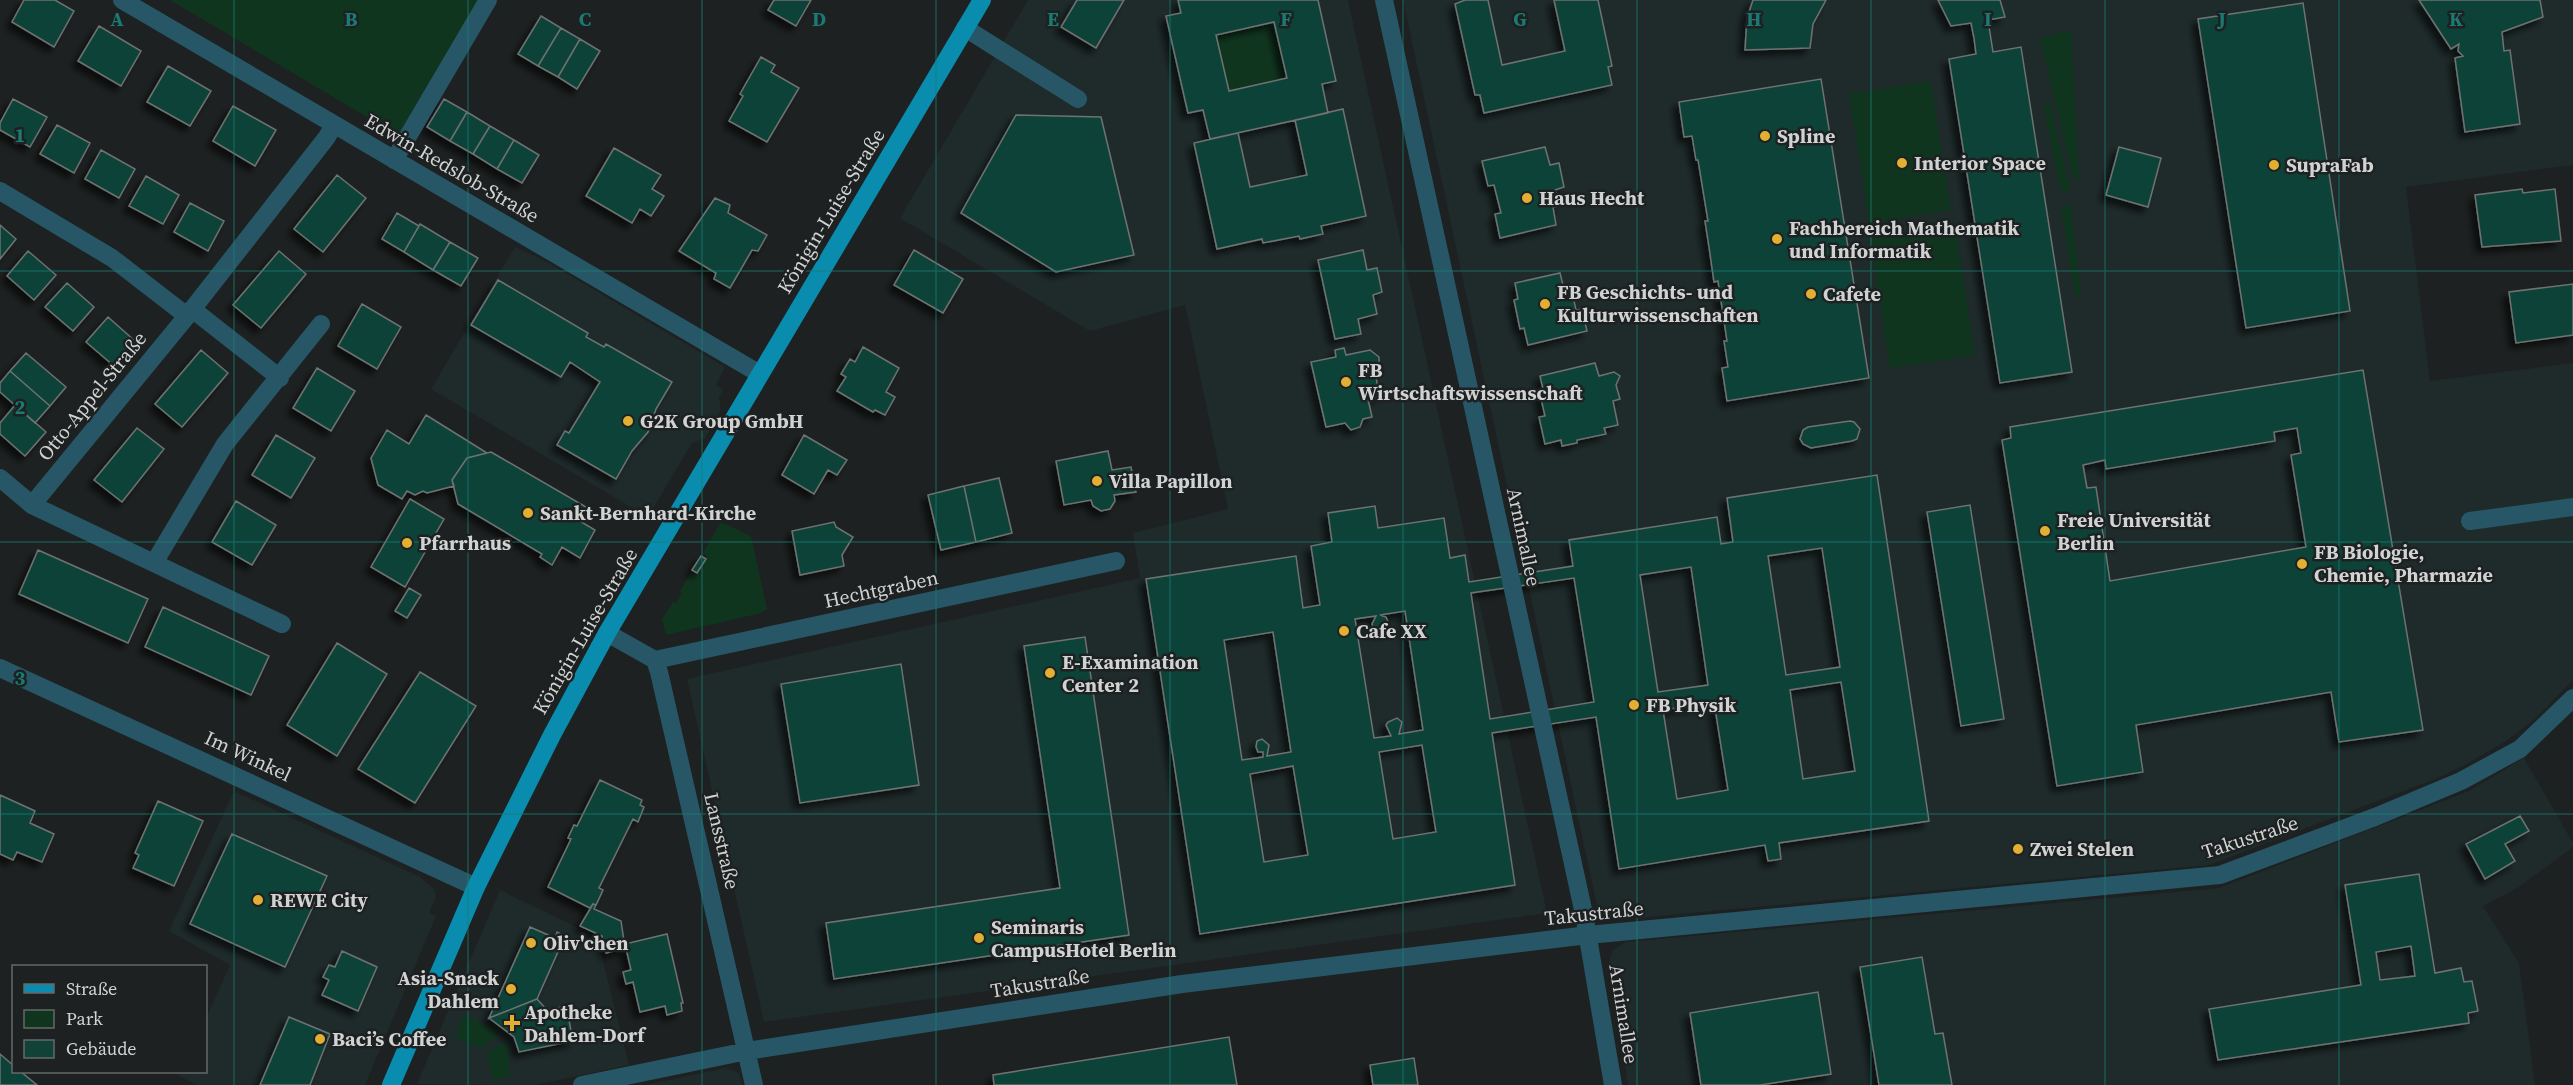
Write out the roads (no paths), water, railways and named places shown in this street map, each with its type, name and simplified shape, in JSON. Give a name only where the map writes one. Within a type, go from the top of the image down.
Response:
[{"type":"main road","name":"Königin-Luise-Straße","points":[[391,1085],[476,887],[552,735],[607,633],[982,0]]},
{"type":"street","name":"Edwin-Redslob-Straße","points":[[122,0],[333,126],[760,374]]},
{"type":"street","points":[[394,160],[488,0]]},
{"type":"street","name":"Arnimallee","points":[[1384,0],[1588,935],[1613,1085]]},
{"type":"street","points":[[965,28],[1078,99]]},
{"type":"street","name":"Otto-Appel-Straße","points":[[32,505],[190,312],[320,147],[333,126]]},
{"type":"street","points":[[0,191],[112,258],[280,378]]},
{"type":"street","points":[[154,563],[225,444],[321,324]]},
{"type":"street","points":[[0,478],[32,505],[282,624]]},
{"type":"street","points":[[2470,522],[2573,507]]},
{"type":"street","name":"Hechtgraben","points":[[655,660],[1116,561]]},
{"type":"street","points":[[607,633],[655,660]]},
{"type":"street","name":"Lansstraße","points":[[655,660],[754,1085]]},
{"type":"street","name":"Im Winkel","points":[[0,668],[476,887]]},
{"type":"street","name":"Takustraße","points":[[582,1085],[747,1051],[1182,984],[1588,935],[2220,875],[2375,817],[2461,781],[2520,749],[2573,698]]},
{"type":"place","name":"Spline","points":[[1765,136]]},
{"type":"place","name":"Interior Space","points":[[1902,163]]},
{"type":"place","name":"SupraFab","points":[[2274,165]]},
{"type":"place","name":"Haus Hecht","points":[[1527,198]]},
{"type":"place","name":"Fachbereich Mathematik und Informatik","points":[[1777,239]]},
{"type":"place","name":"Cafete","points":[[1811,294]]},
{"type":"place","name":"FB Geschichts- und Kulturwissenschaften","points":[[1545,304]]},
{"type":"place","name":"FB Wirtschaftswissenschaft","points":[[1346,382]]},
{"type":"place","name":"G2K Group GmbH","points":[[628,421]]},
{"type":"place","name":"Villa Papillon","points":[[1097,481]]},
{"type":"place","name":"Sankt-Bernhard-Kirche","points":[[528,513]]},
{"type":"place","name":"Freie Universität Berlin","points":[[2045,531]]},
{"type":"place","name":"Pfarrhaus","points":[[407,543]]},
{"type":"place","name":"FB Biologie, Chemie, Pharmazie","points":[[2302,564]]},
{"type":"place","name":"Cafe XX","points":[[1344,631]]},
{"type":"place","name":"E-Examination Center 2","points":[[1050,673]]},
{"type":"place","name":"FB Physik","points":[[1634,705]]},
{"type":"place","name":"Zwei Stelen","points":[[2018,849]]},
{"type":"place","name":"REWE City","points":[[258,900]]},
{"type":"place","name":"Seminaris CampusHotel Berlin","points":[[979,938]]},
{"type":"place","name":"Oliv'chen","points":[[531,943]]},
{"type":"place","name":"Asia-Snack Dahlem","points":[[511,989]]},
{"type":"place","name":"Apotheke Dahlem-Dorf","points":[[512,1023]]},
{"type":"place","name":"Baci’s Coffee","points":[[320,1039]]}]
